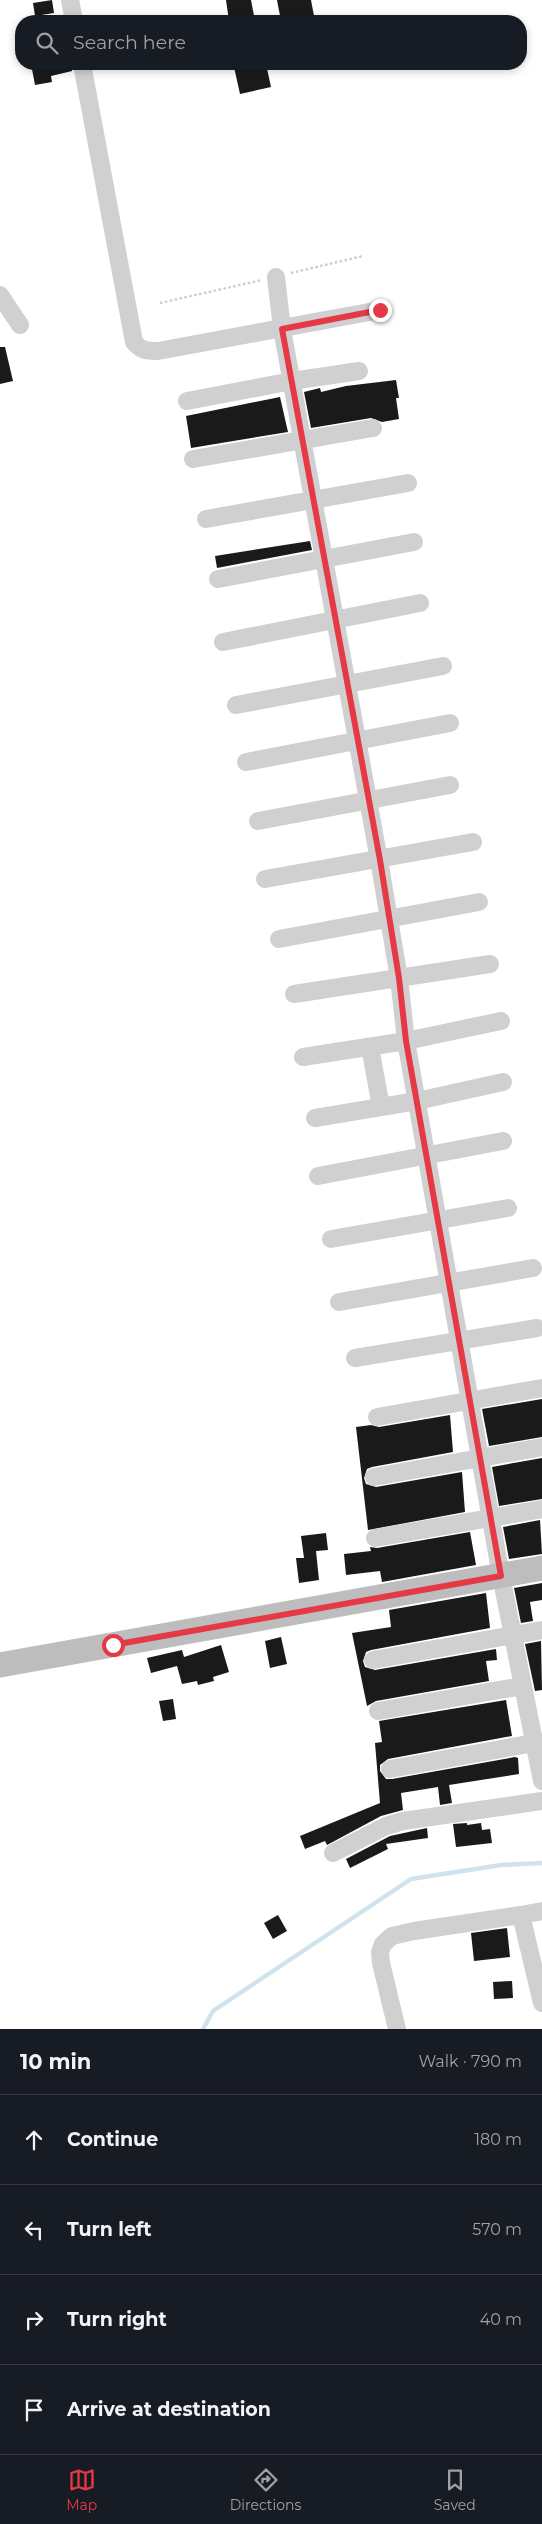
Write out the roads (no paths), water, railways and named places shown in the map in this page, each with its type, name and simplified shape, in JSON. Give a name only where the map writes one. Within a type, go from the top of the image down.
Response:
[{"type":"street","points":[[70,0],[73,15]]},
{"type":"street","points":[[83,70],[134,342],[139,348],[147,351],[158,351],[380,310]]},
{"type":"street","points":[[276,276],[282,329],[380,860],[388,920],[399,978],[406,1041],[437,1221],[512,1634],[530,1692],[542,1781]]},
{"type":"street","points":[[0,295],[20,325]]},
{"type":"street","points":[[187,401],[292,381],[359,372]]},
{"type":"street","points":[[193,459],[373,428]]},
{"type":"street","points":[[206,519],[408,483]]},
{"type":"street","points":[[218,580],[324,561],[414,542]]},
{"type":"street","points":[[223,642],[334,618],[420,603]]},
{"type":"street","points":[[236,705],[443,666]]},
{"type":"street","points":[[246,762],[450,723]]},
{"type":"street","points":[[258,821],[450,784]]},
{"type":"street","points":[[265,879],[473,842]]},
{"type":"street","points":[[279,938],[388,920],[479,902]]},
{"type":"street","points":[[294,994],[490,964]]},
{"type":"street","points":[[303,1057],[406,1041],[501,1022]]},
{"type":"street","points":[[370,1047],[381,1107]]},
{"type":"street","points":[[315,1118],[417,1101],[503,1082]]},
{"type":"street","points":[[318,1176],[503,1141]]},
{"type":"street","points":[[331,1238],[508,1208]]},
{"type":"street","points":[[339,1302],[533,1268]]},
{"type":"street","points":[[355,1358],[537,1328]]},
{"type":"street","points":[[376,1417],[542,1388]]},
{"type":"street","points":[[374,1477],[542,1447]]},
{"type":"street","points":[[375,1538],[542,1509]]},
{"type":"street","points":[[0,1665],[542,1568]]},
{"type":"street","points":[[373,1660],[542,1630]]},
{"type":"street","points":[[378,1711],[530,1692]]},
{"type":"street","points":[[390,1769],[537,1752]]},
{"type":"street","points":[[333,1853],[386,1826],[403,1821],[542,1801]]},
{"type":"street","points":[[398,2029],[381,1963],[380,1952],[383,1944],[392,1936],[414,1930],[542,1911]]},
{"type":"street","points":[[521,1915],[542,2003]]},
{"type":"waterway","points":[[203,2029],[213,2011],[411,1879],[501,1865],[542,1863]]}]
